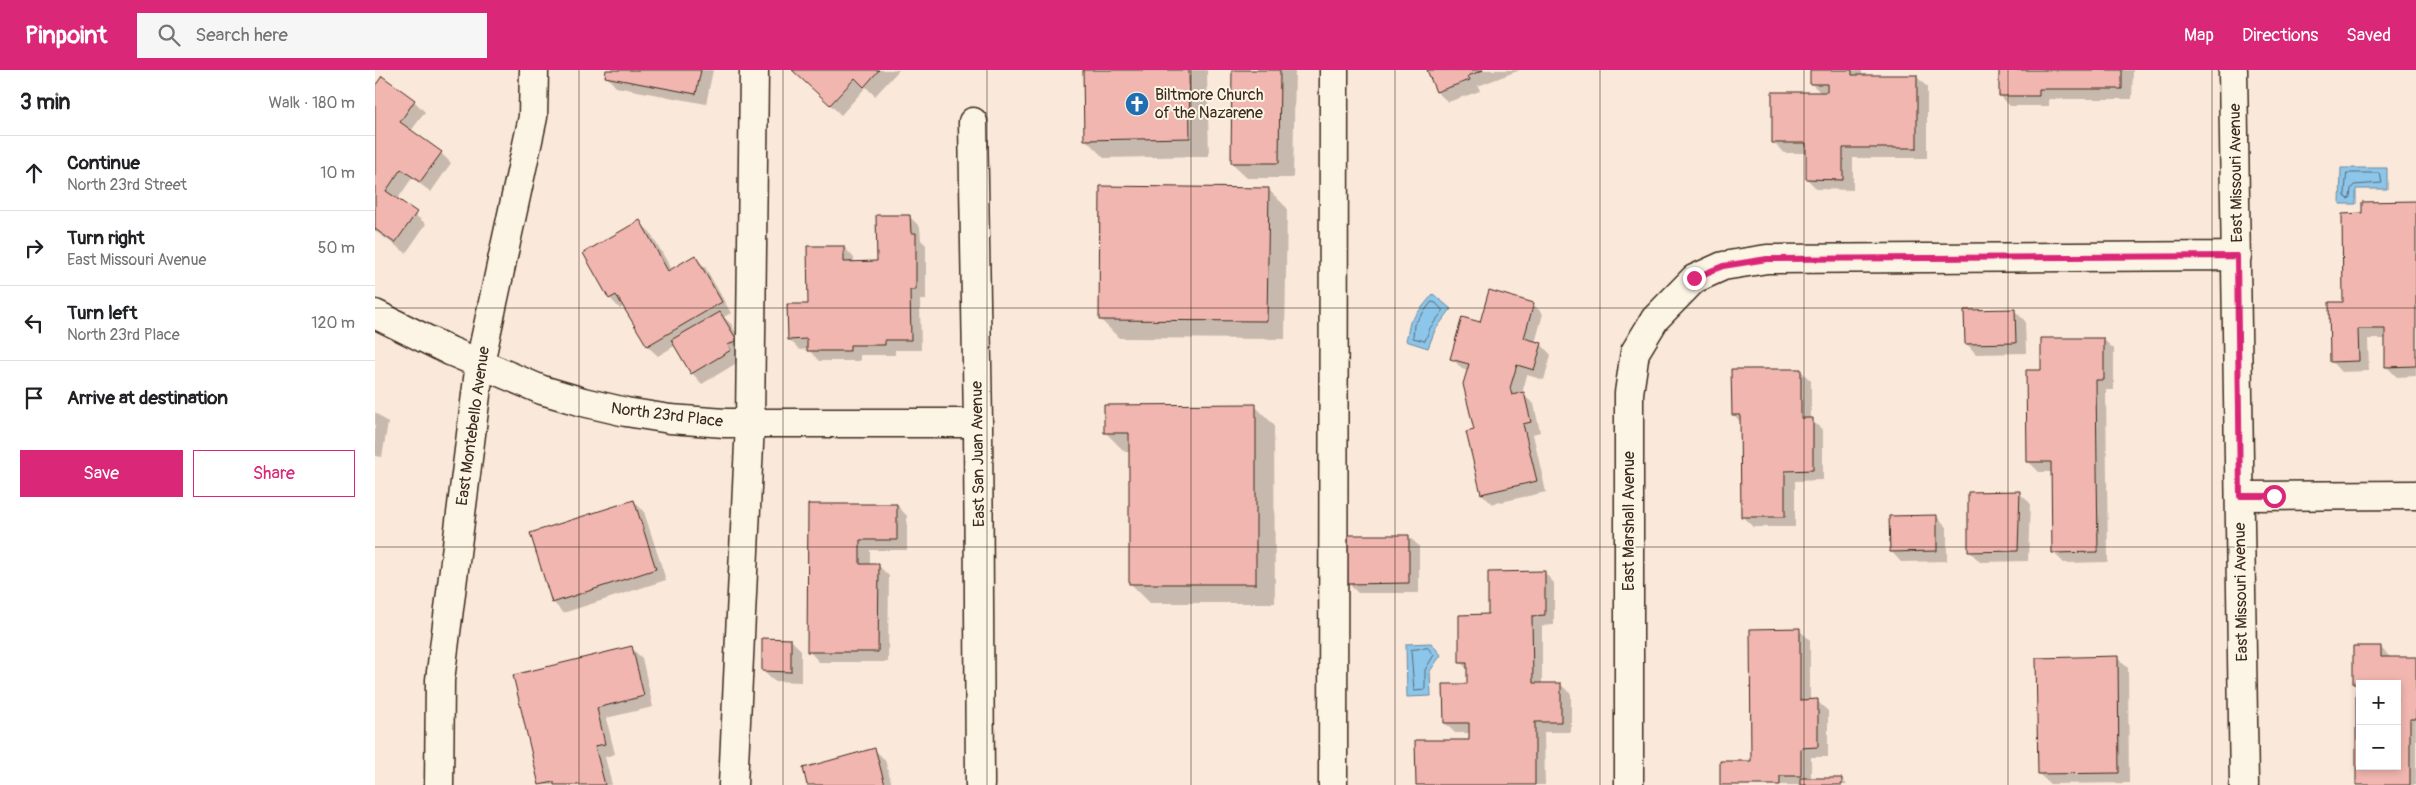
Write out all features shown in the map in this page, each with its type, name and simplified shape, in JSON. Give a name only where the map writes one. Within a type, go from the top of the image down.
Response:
[{"type":"street","name":"East Montebello Avenue","points":[[439,785],[440,680],[480,363],[533,118],[534,70]]},
{"type":"street","points":[[733,785],[750,423],[754,70]]},
{"type":"street","points":[[1333,785],[1334,70]]},
{"type":"street","name":"East Missouri Avenue","points":[[2233,70],[2244,785]]},
{"type":"street","name":"East San Juan Avenue","points":[[973,122],[978,423],[980,785]]},
{"type":"street","name":"East Marshall Avenue","points":[[1629,785],[1629,393],[1635,352],[1655,319],[1694,278],[1723,266],[1767,259],[2237,256]]},
{"type":"street","name":"North 23rd Place","points":[[375,314],[450,351],[542,390],[617,410],[671,419],[750,423],[978,423]]},
{"type":"street","points":[[2240,496],[2416,495]]},
{"type":"water","points":[[2341,168],[2387,168],[2387,189],[2356,189],[2356,204],[2340,204]]},
{"type":"water","points":[[1433,294],[1451,309],[1435,330],[1428,348],[1406,341],[1410,322]]},
{"type":"water","points":[[1431,643],[1441,655],[1430,671],[1431,696],[1407,697],[1406,644]]},
{"type":"building","points":[[606,70],[701,70],[696,94],[605,77]]},
{"type":"building","points":[[792,70],[879,70],[864,87],[855,78],[830,105]]},
{"type":"building","name":"Biltmore Church of the Nazarene","points":[[1083,70],[1189,70],[1190,138],[1084,140]]},
{"type":"building","points":[[1232,70],[1280,70],[1279,163],[1231,163]]},
{"type":"building","points":[[1427,70],[1483,70],[1468,76],[1470,80],[1436,92]]},
{"type":"building","points":[[1810,70],[1852,70],[1852,75],[1917,75],[1917,148],[1843,148],[1843,180],[1806,179],[1806,143],[1772,143],[1772,92],[1827,92],[1827,84],[1810,84]]},
{"type":"building","points":[[1999,70],[2122,70],[2122,89],[2039,89],[2039,96],[1999,96]]},
{"type":"building","points":[[382,76],[415,100],[400,122],[442,152],[420,182],[401,169],[386,191],[417,212],[395,243],[375,229],[375,86]]},
{"type":"building","points":[[1100,186],[1269,188],[1267,321],[1099,320]]},
{"type":"building","points":[[2416,201],[2416,366],[2385,367],[2385,329],[2358,329],[2359,361],[2330,362],[2329,302],[2343,302],[2342,214],[2362,213],[2362,202]]},
{"type":"building","points":[[876,215],[910,215],[911,233],[916,233],[916,290],[910,290],[911,340],[885,340],[885,345],[850,345],[850,351],[807,351],[807,339],[788,340],[787,304],[808,304],[807,246],[844,246],[844,262],[877,261]]},
{"type":"building","points":[[640,220],[668,271],[695,255],[722,302],[647,346],[616,295],[609,299],[583,253]]},
{"type":"building","points":[[1489,290],[1534,303],[1524,338],[1542,343],[1534,370],[1517,365],[1510,388],[1512,395],[1524,392],[1531,422],[1523,424],[1537,481],[1481,494],[1466,432],[1474,430],[1463,384],[1469,364],[1450,359],[1462,317],[1480,322]]},
{"type":"building","points":[[2015,309],[2016,343],[1965,344],[1964,310]]},
{"type":"building","points":[[720,312],[737,340],[728,345],[731,350],[691,374],[671,340]]},
{"type":"building","points":[[2041,338],[2104,338],[2104,380],[2096,380],[2098,552],[2052,553],[2051,462],[2027,462],[2026,370],[2041,370]]},
{"type":"building","points":[[1731,369],[1801,369],[1801,418],[1813,418],[1813,470],[1785,471],[1785,517],[1741,517],[1740,415],[1732,415]]},
{"type":"building","points":[[1256,404],[1256,584],[1129,584],[1129,433],[1104,433],[1104,405]]},
{"type":"building","points":[[2020,491],[2018,551],[1968,552],[1968,492]]},
{"type":"building","points":[[634,500],[656,569],[552,603],[530,533]]},
{"type":"building","points":[[808,504],[897,504],[897,540],[860,540],[860,564],[879,564],[878,652],[807,652]]},
{"type":"building","points":[[1937,515],[1937,551],[1890,552],[1889,516]]},
{"type":"building","points":[[1346,535],[1409,535],[1409,583],[1347,584]]},
{"type":"building","points":[[1545,571],[1545,615],[1532,616],[1533,683],[1561,683],[1561,722],[1535,722],[1535,785],[1416,785],[1415,740],[1469,740],[1469,723],[1444,723],[1443,684],[1467,684],[1467,663],[1459,663],[1459,615],[1488,614],[1488,572]]},
{"type":"building","points":[[1800,628],[1800,700],[1818,699],[1818,747],[1801,748],[1801,776],[1780,776],[1780,785],[1720,785],[1720,761],[1751,761],[1750,629]]},
{"type":"building","points":[[762,638],[791,639],[791,672],[762,671]]},
{"type":"building","points":[[632,646],[644,696],[597,708],[605,744],[595,746],[605,785],[554,785],[554,782],[539,785],[513,675]]},
{"type":"building","points":[[2353,646],[2381,646],[2381,657],[2416,657],[2416,719],[2410,719],[2410,785],[2356,785],[2356,770],[2401,770],[2401,680],[2356,680],[2356,684],[2353,684]]},
{"type":"building","points":[[2118,656],[2119,773],[2038,774],[2036,658]]},
{"type":"building","points":[[875,748],[885,785],[807,785],[803,768]]},
{"type":"building","points":[[1800,778],[1842,778],[1842,785],[1800,785]]},
{"type":"place","name":"Biltmore Church of the Nazarene","points":[[1137,104]]},
{"type":"route","points":[[1694,278],[1723,266],[1767,259],[2237,256],[2240,496],[2274,496]]}]
